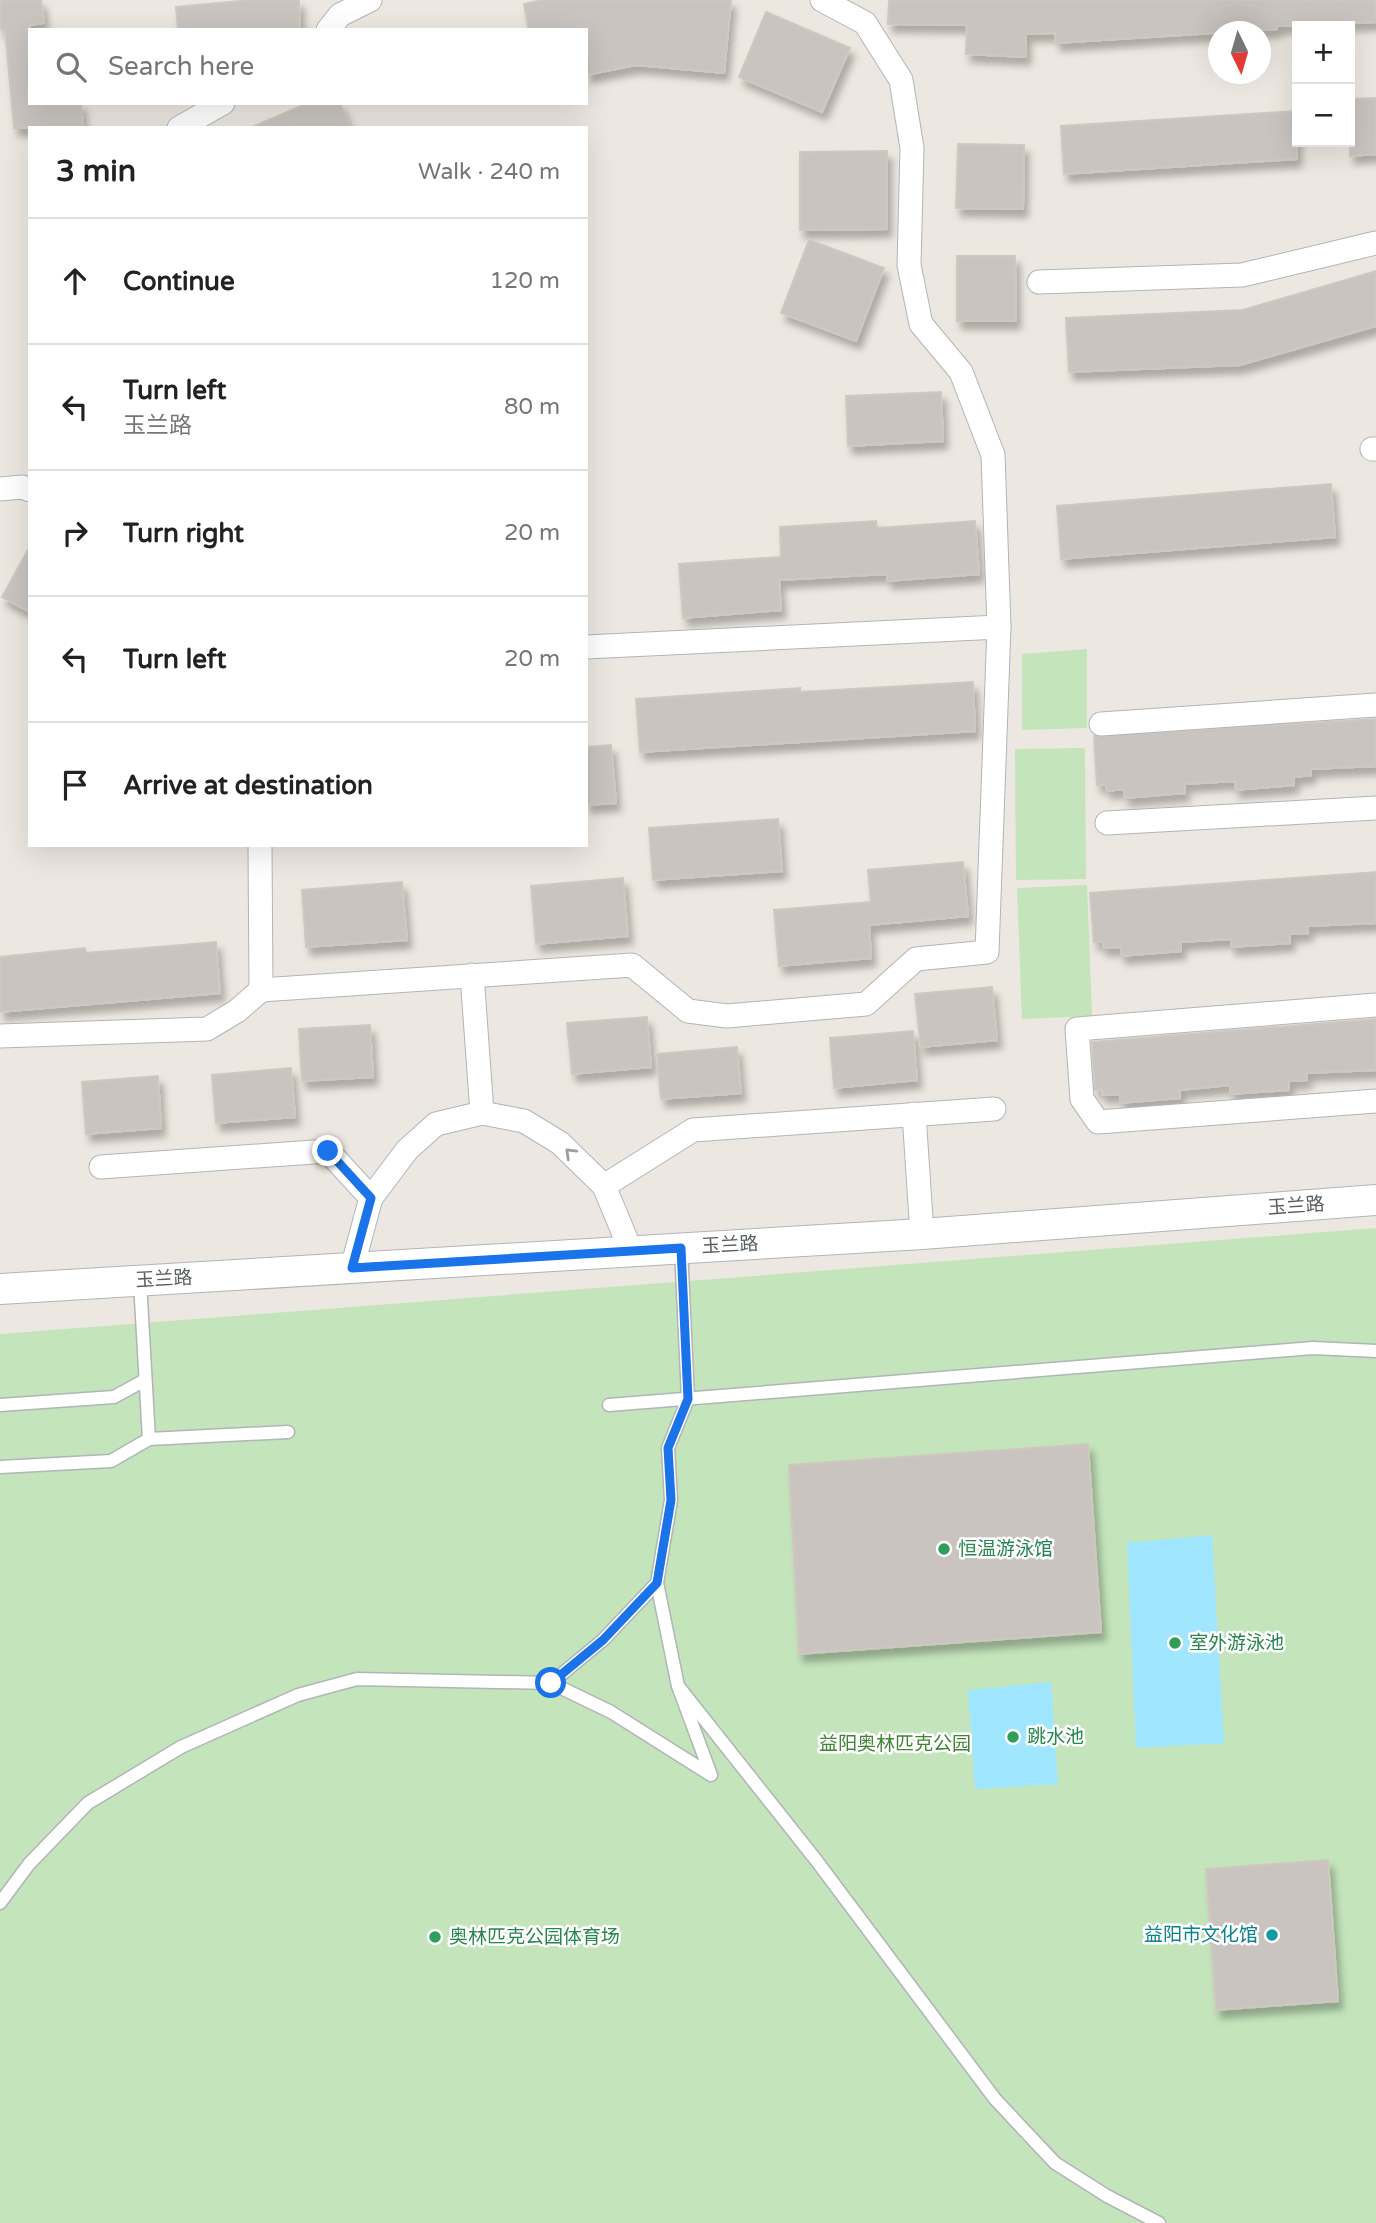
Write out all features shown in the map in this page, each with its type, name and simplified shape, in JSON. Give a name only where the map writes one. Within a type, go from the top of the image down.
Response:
[{"type":"street","points":[[330,28],[340,15],[370,0]]},
{"type":"street","points":[[0,1036],[207,1029],[237,1011],[261,990],[632,965],[688,1011],[727,1016],[866,1004],[916,959],[987,952],[999,627],[993,455],[961,372],[921,324],[909,265],[912,148],[901,80],[865,23],[822,0]]},
{"type":"street","points":[[183,126],[219,105]]},
{"type":"street","points":[[1039,282],[1241,275],[1376,243]]},
{"type":"street","points":[[0,489],[22,487],[28,489]]},
{"type":"street","points":[[588,647],[999,627]]},
{"type":"street","points":[[1101,724],[1376,705]]},
{"type":"street","points":[[1107,823],[1376,808]]},
{"type":"street","points":[[260,847],[261,990]]},
{"type":"street","points":[[472,975],[482,1113]]},
{"type":"street","points":[[1376,1005],[1077,1029],[1082,1099],[1098,1122],[1376,1101]]},
{"type":"street","points":[[604,1186],[693,1130],[995,1109]]},
{"type":"street","points":[[352,1268],[371,1198],[407,1150],[436,1124],[482,1113],[524,1121],[560,1143],[604,1186],[631,1251]]},
{"type":"street","points":[[914,1114],[922,1234]]},
{"type":"street","points":[[101,1167],[328,1151],[371,1198]]},
{"type":"street","name":"玉兰路","points":[[0,1289],[922,1234],[1376,1200]]},
{"type":"lane","points":[[0,1903],[29,1864],[89,1803],[181,1747],[298,1695],[357,1679],[551,1683],[611,1712],[711,1775],[678,1686],[657,1583],[671,1500],[668,1448],[688,1399],[681,1248]]},
{"type":"lane","points":[[139,1280],[149,1439]]},
{"type":"lane","points":[[609,1405],[1313,1348],[1376,1351]]},
{"type":"lane","points":[[0,1405],[114,1397],[145,1380]]},
{"type":"lane","points":[[0,1467],[111,1461],[149,1439],[288,1432]]},
{"type":"lane","points":[[551,1683],[603,1640],[657,1583]]},
{"type":"lane","points":[[678,1686],[816,1860],[995,2099],[1055,2163],[1160,2223]]},
{"type":"green space","points":[[1087,649],[1087,728],[1022,730],[1022,654]]},
{"type":"green space","points":[[1085,748],[1086,879],[1016,880],[1015,749]]},
{"type":"green space","points":[[1087,885],[1092,1016],[1022,1019],[1017,888]]},
{"type":"green space","name":"益阳奥林匹克公园","points":[[1376,1228],[1376,2223],[0,2223],[0,1334]]},
{"type":"water","name":"室外游泳池","points":[[1212,1535],[1224,1743],[1136,1748],[1127,1543]]},
{"type":"water","name":"跳水池","points":[[1051,1682],[1058,1784],[975,1789],[968,1690]]},
{"type":"building","points":[[0,0],[41,0],[44,23],[30,25],[28,28],[28,105],[81,105],[83,126],[14,128],[5,29],[0,29]]},
{"type":"building","points":[[251,0],[299,0],[300,28],[178,28],[176,7]]},
{"type":"building","points":[[543,0],[731,0],[724,73],[636,65],[588,75],[588,28],[529,28],[524,4]]},
{"type":"building","points":[[889,0],[1376,0],[1376,22],[1292,21],[1292,25],[1277,26],[1277,29],[1271,29],[1271,21],[1208,21],[1208,33],[1056,43],[1055,33],[1026,34],[1026,57],[966,54],[967,25],[888,24]]},
{"type":"building","points":[[766,12],[850,48],[822,112],[739,77]]},
{"type":"building","points":[[1376,98],[1376,154],[1350,156],[1350,147],[1355,147],[1355,99]]},
{"type":"building","points":[[303,105],[341,105],[349,126],[255,126]]},
{"type":"building","points":[[1292,111],[1292,147],[1297,147],[1297,159],[1064,174],[1061,126]]},
{"type":"building","points":[[958,144],[1024,145],[1023,209],[956,208]]},
{"type":"building","points":[[887,151],[887,229],[800,230],[800,152]]},
{"type":"building","points":[[809,240],[884,268],[856,341],[781,313]]},
{"type":"building","points":[[957,256],[1015,256],[1016,321],[957,321]]},
{"type":"building","points":[[1376,271],[1376,326],[1240,365],[1069,372],[1066,318],[1243,310]]},
{"type":"building","points":[[941,392],[943,441],[848,446],[846,396]]},
{"type":"building","points":[[1331,484],[1335,537],[1061,559],[1057,506]]},
{"type":"building","points":[[876,521],[877,528],[975,521],[979,574],[888,581],[887,574],[779,580],[781,610],[683,618],[679,564],[781,557],[780,527]]},
{"type":"building","points":[[28,550],[28,611],[2,597]]},
{"type":"building","points":[[973,682],[975,731],[640,752],[636,699],[800,688],[800,692]]},
{"type":"building","points":[[1376,719],[1376,766],[1311,769],[1311,775],[1294,777],[1294,785],[1235,790],[1235,781],[1184,784],[1185,793],[1125,798],[1124,789],[1107,791],[1106,784],[1097,785],[1094,736]]},
{"type":"building","points":[[611,745],[616,803],[588,805],[588,747]]},
{"type":"building","points":[[778,819],[782,871],[653,880],[649,828]]},
{"type":"building","points":[[963,862],[968,916],[869,925],[871,958],[779,966],[774,910],[871,902],[868,870]]},
{"type":"building","points":[[1376,872],[1376,923],[1307,926],[1308,933],[1290,934],[1290,943],[1231,947],[1231,939],[1181,942],[1181,951],[1121,956],[1121,947],[1103,948],[1103,942],[1094,942],[1090,893]]},
{"type":"building","points":[[623,878],[628,936],[536,944],[531,886]]},
{"type":"building","points":[[402,882],[407,940],[306,947],[302,890]]},
{"type":"building","points":[[216,942],[220,993],[0,1012],[0,957],[85,948],[86,953]]},
{"type":"building","points":[[992,987],[997,1040],[921,1047],[915,994]]},
{"type":"building","points":[[647,1017],[651,1067],[572,1074],[567,1023]]},
{"type":"building","points":[[1376,1019],[1376,1070],[1306,1073],[1307,1080],[1289,1081],[1289,1090],[1230,1094],[1230,1085],[1180,1090],[1180,1098],[1120,1103],[1120,1094],[1102,1095],[1102,1089],[1095,1090],[1092,1042]]},
{"type":"building","points":[[370,1025],[373,1077],[302,1081],[299,1029]]},
{"type":"building","points":[[913,1031],[917,1080],[834,1088],[830,1038]]},
{"type":"building","points":[[737,1047],[741,1093],[661,1099],[657,1054]]},
{"type":"building","points":[[291,1068],[295,1117],[216,1123],[212,1075]]},
{"type":"building","points":[[158,1076],[161,1128],[86,1134],[82,1082]]},
{"type":"building","name":"恒温游泳馆","points":[[1088,1444],[1101,1632],[799,1654],[789,1465]]},
{"type":"building","name":"益阳市文化馆","points":[[1328,1860],[1338,2001],[1216,2010],[1206,1869]]},
{"type":"place","name":"恒温游泳馆","points":[[944,1549]]},
{"type":"place","name":"室外游泳池","points":[[1175,1643]]},
{"type":"place","name":"跳水池","points":[[1013,1737]]},
{"type":"place","name":"益阳市文化馆","points":[[1272,1935]]},
{"type":"place","name":"奥林匹克公园体育场","points":[[435,1937]]},
{"type":"route","points":[[328,1151],[371,1198],[352,1268],[681,1248],[688,1399],[668,1448],[671,1500],[657,1583],[603,1640],[551,1683]]}]
